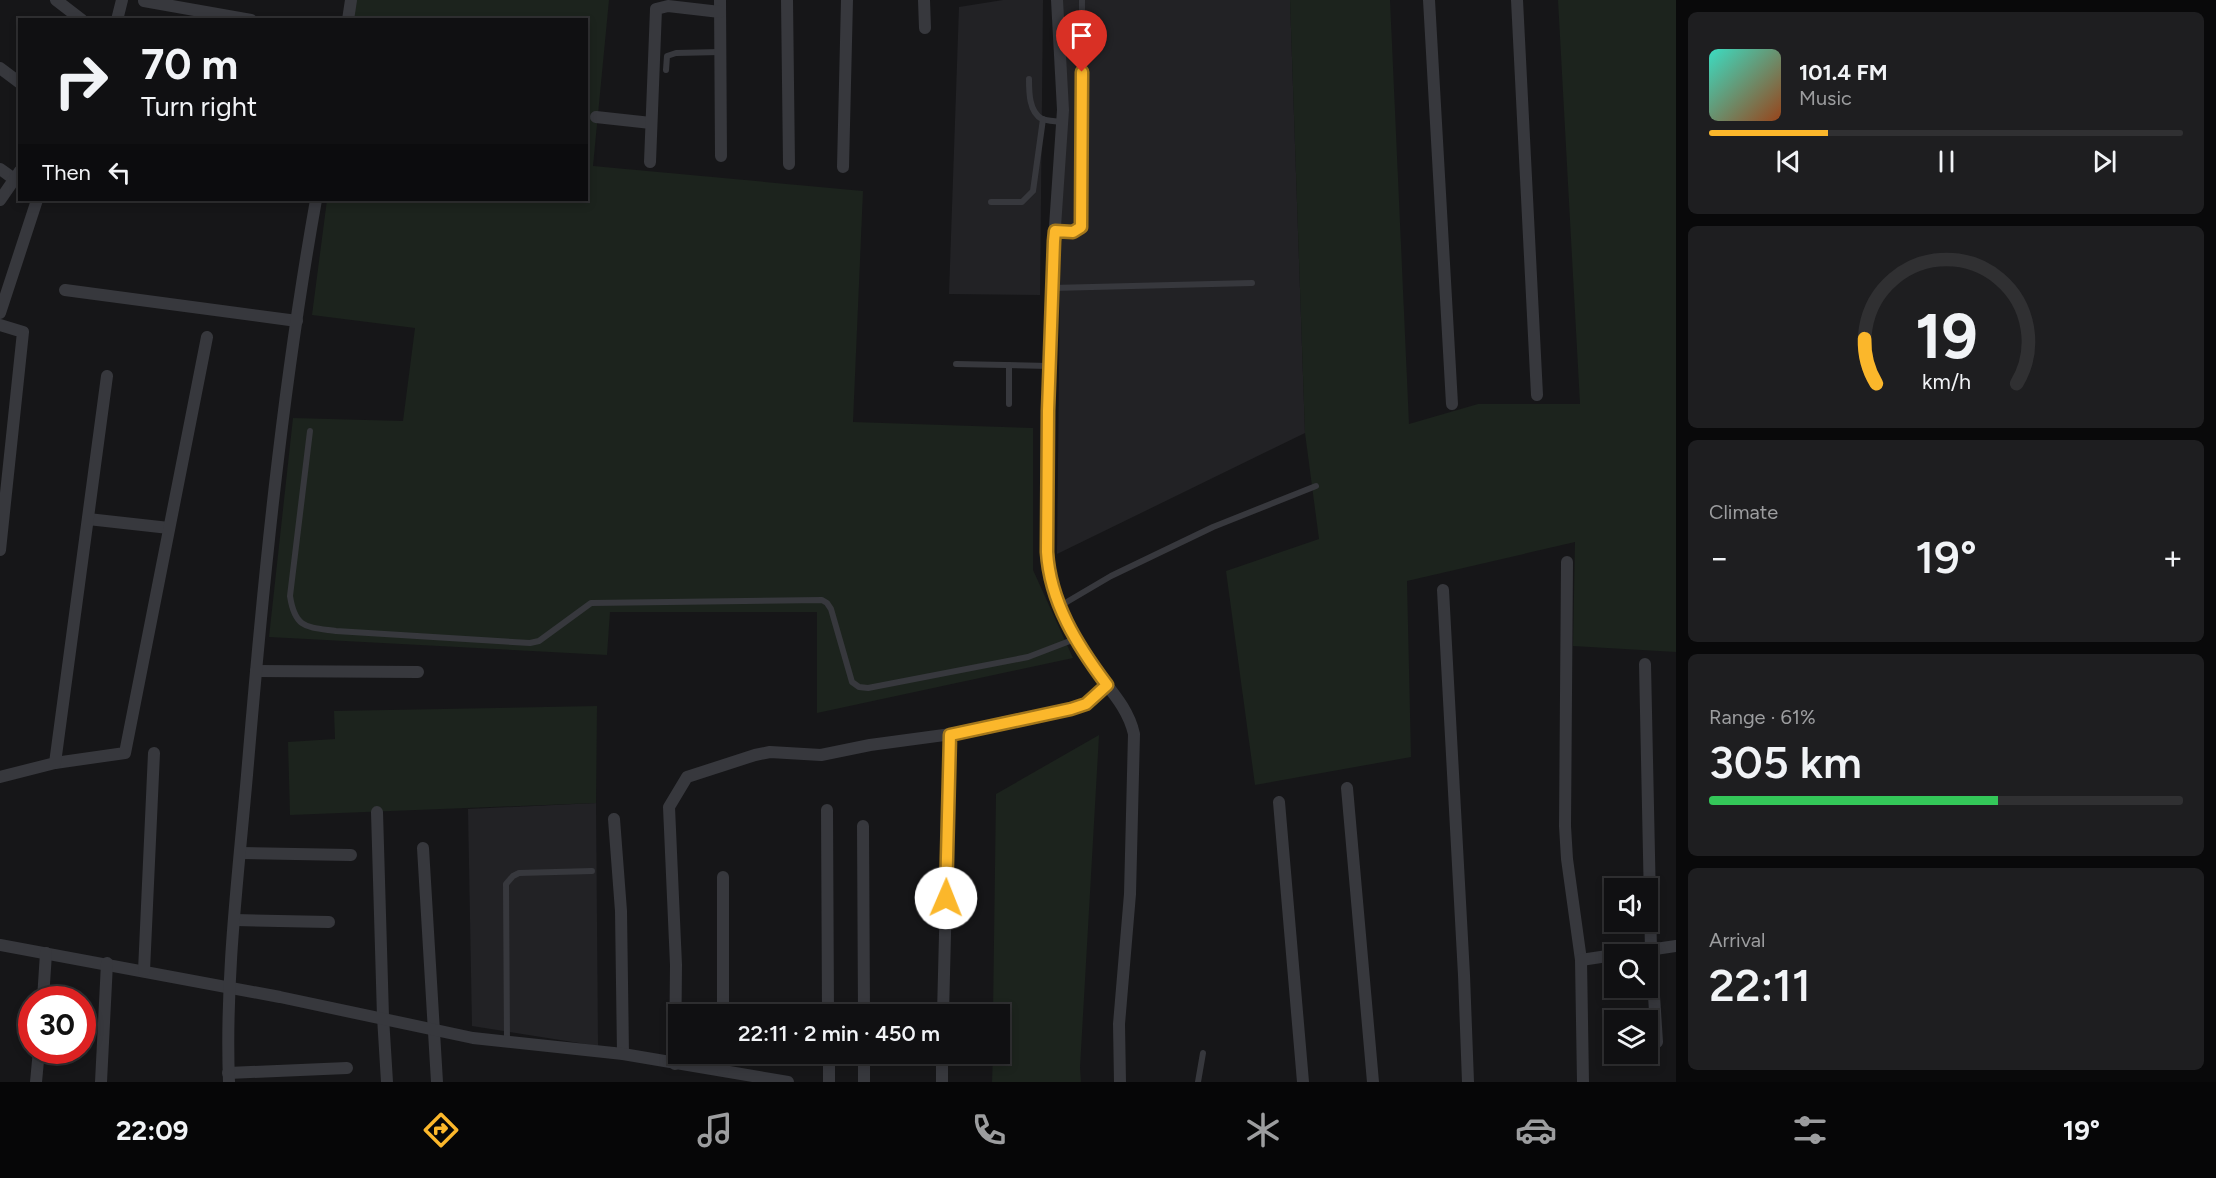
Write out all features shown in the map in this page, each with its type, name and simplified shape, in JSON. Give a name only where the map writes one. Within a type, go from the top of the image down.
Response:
[{"type":"street","points":[[56,0],[79,18]]},
{"type":"street","points":[[118,18],[122,0]]},
{"type":"street","points":[[348,18],[351,0]]},
{"type":"street","points":[[787,0],[789,164]]},
{"type":"street","points":[[843,167],[847,0]]},
{"type":"street","points":[[924,0],[925,28]]},
{"type":"street","points":[[1057,0],[1062,122],[1052,288],[1048,571],[1075,639],[1125,709],[1134,734],[1130,894],[1119,1024],[1120,1082]]},
{"type":"street","points":[[1430,0],[1452,404]]},
{"type":"street","points":[[1516,0],[1537,395]]},
{"type":"street","points":[[144,1],[240,18]]},
{"type":"street","points":[[650,162],[656,9],[668,6],[720,6],[721,156]]},
{"type":"street","points":[[0,68],[18,82]]},
{"type":"street","points":[[596,117],[651,123]]},
{"type":"street","points":[[0,169],[17,175],[0,200]]},
{"type":"street","points":[[0,313],[37,201]]},
{"type":"street","points":[[316,201],[275,486],[256,671],[229,989],[228,1077],[347,1068]]},
{"type":"street","points":[[65,290],[297,321]]},
{"type":"street","points":[[0,325],[23,332],[0,550]]},
{"type":"street","points":[[0,777],[55,763],[125,753],[207,337]]},
{"type":"street","points":[[55,763],[107,376]]},
{"type":"street","points":[[88,519],[169,528]]},
{"type":"street","points":[[1567,562],[1566,826],[1567,859],[1581,960],[1582,1082]]},
{"type":"street","points":[[1443,590],[1468,1082]]},
{"type":"street","points":[[1645,664],[1651,944]]},
{"type":"street","points":[[256,671],[418,672]]},
{"type":"street","points":[[943,1004],[950,735],[1071,709],[1086,704],[1107,685]]},
{"type":"street","points":[[676,1004],[669,807],[687,777],[770,752],[821,756],[870,745],[958,733]]},
{"type":"street","points":[[144,971],[154,753]]},
{"type":"street","points":[[1347,788],[1373,1082]]},
{"type":"street","points":[[1279,802],[1303,1082]]},
{"type":"street","points":[[827,810],[828,1004]]},
{"type":"street","points":[[377,812],[387,1082]]},
{"type":"street","points":[[614,819],[621,911],[623,1054]]},
{"type":"street","points":[[863,826],[864,1004]]},
{"type":"street","points":[[423,848],[437,1082]]},
{"type":"street","points":[[240,853],[351,855]]},
{"type":"street","points":[[723,877],[723,1004]]},
{"type":"street","points":[[235,920],[329,922]]},
{"type":"street","points":[[0,945],[107,963],[229,989],[383,1017],[434,1030],[507,1042],[623,1054],[668,1063]]},
{"type":"street","points":[[1658,949],[1676,946]]},
{"type":"street","points":[[44,986],[46,953]]},
{"type":"street","points":[[1581,960],[1604,957]]},
{"type":"street","points":[[101,1082],[107,963]]},
{"type":"street","points":[[36,1082],[38,1064]]},
{"type":"street","points":[[675,1064],[726,1074],[788,1082]]},
{"type":"street","points":[[829,1064],[829,1082]]},
{"type":"street","points":[[864,1064],[864,1082]]},
{"type":"street","points":[[942,1064],[942,1082]]},
{"type":"lane","points":[[1055,231],[1073,232],[1081,227],[1082,0]]},
{"type":"lane","points":[[666,70],[667,57],[676,53],[720,52]]},
{"type":"lane","points":[[1029,79],[1030,98],[1035,112],[1043,119],[1062,122]]},
{"type":"lane","points":[[991,202],[1022,202],[1032,191],[1043,119]]},
{"type":"lane","points":[[1052,288],[1252,283]]},
{"type":"lane","points":[[956,364],[1050,366]]},
{"type":"lane","points":[[1009,365],[1009,404]]},
{"type":"lane","points":[[310,431],[290,596],[297,621],[307,627],[336,631],[530,643],[539,641],[591,603],[822,600],[831,609],[852,682],[859,687],[868,688],[1029,657],[1075,639]]},
{"type":"lane","points":[[1060,606],[1111,576],[1213,527],[1316,486]]},
{"type":"lane","points":[[507,1042],[506,884],[519,873],[592,870]]},
{"type":"lane","points":[[1198,1082],[1203,1053]]},
{"type":"shaded area","points":[[356,0],[609,0],[593,166],[863,191],[853,422],[1033,428],[1033,570],[1073,658],[817,713],[817,612],[610,612],[607,655],[269,637],[293,418],[403,421],[415,328],[312,315],[327,201],[588,201],[588,18],[354,18]]},
{"type":"shaded area","points":[[1003,0],[1043,0],[1040,295],[949,294],[959,7]]},
{"type":"shaded area","points":[[1063,0],[1290,0],[1305,433],[1057,554]]},
{"type":"shaded area","points":[[1290,0],[1390,0],[1409,424],[1478,404],[1580,404],[1558,0],[1676,0],[1676,652],[1573,646],[1575,542],[1407,581],[1411,757],[1255,785],[1226,571],[1319,539],[1305,433]]},
{"type":"shaded area","points":[[597,706],[596,803],[290,815],[288,742],[335,739],[334,711]]},
{"type":"shaded area","points":[[1099,735],[1081,1082],[992,1082],[993,1064],[1010,1064],[1010,1004],[993,1004],[996,794]]},
{"type":"shaded area","points":[[596,803],[598,1046],[472,1026],[468,809]]},
{"type":"route","points":[[946,898],[950,735],[1052,715],[1071,709],[1086,704],[1107,685],[1075,639],[1060,606],[1048,571],[1047,552],[1048,411],[1054,241],[1055,231],[1073,232],[1081,227],[1082,72]]}]
